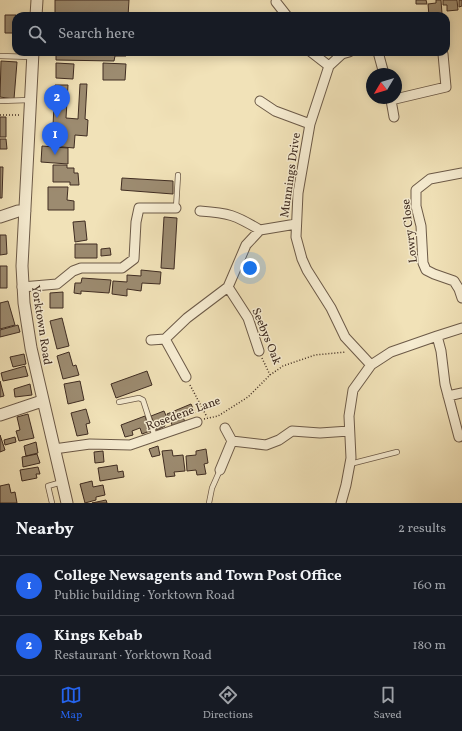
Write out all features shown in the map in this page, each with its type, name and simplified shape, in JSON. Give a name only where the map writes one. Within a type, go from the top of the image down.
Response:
[{"type":"street","points":[[36,12],[37,0]]},
{"type":"street","points":[[276,2],[284,12]]},
{"type":"street","name":"Yorktown Road","points":[[33,56],[22,287],[28,333],[42,402],[67,503]]},
{"type":"street","points":[[316,56],[329,66],[340,56]]},
{"type":"street","points":[[379,56],[382,68]]},
{"type":"street","points":[[402,96],[446,87],[443,56]]},
{"type":"street","name":"Munnings Drive","points":[[329,66],[310,124],[298,193],[296,237],[302,259],[307,270],[331,308],[345,337],[370,364]]},
{"type":"street","points":[[260,100],[275,111],[310,124]]},
{"type":"street","points":[[391,104],[394,117]]},
{"type":"street","name":"Lowry Close","points":[[462,172],[430,179],[416,190],[416,206],[421,226],[423,262],[426,270],[454,281],[462,298]]},
{"type":"street","points":[[22,287],[57,284],[73,271],[81,268],[122,268],[134,259],[136,222],[139,208],[176,208]]},
{"type":"street","points":[[0,217],[18,211],[25,211]]},
{"type":"street","points":[[200,211],[224,212],[240,218],[260,230]]},
{"type":"street","points":[[151,340],[165,339],[187,318],[228,287],[246,245],[260,230],[296,224]]},
{"type":"street","name":"Seebys Oak","points":[[228,287],[248,318],[259,351]]},
{"type":"street","points":[[341,503],[351,458],[349,416],[353,390],[370,364],[391,352],[462,328]]},
{"type":"street","points":[[437,336],[441,351],[445,384],[459,438]]},
{"type":"street","points":[[165,339],[186,377]]},
{"type":"street","points":[[448,396],[462,393]]},
{"type":"street","points":[[0,415],[42,402]]},
{"type":"street","name":"Rosedene Lane","points":[[54,449],[90,444],[130,445],[197,422]]},
{"type":"street","points":[[225,428],[232,441]]},
{"type":"street","points":[[232,441],[266,445],[279,440],[292,431],[320,433],[349,431]]},
{"type":"street","points":[[220,470],[232,441]]},
{"type":"lane","points":[[0,56],[12,55]]},
{"type":"lane","points":[[0,101],[31,100]]},
{"type":"lane","points":[[176,208],[178,175]]},
{"type":"lane","points":[[119,402],[139,398],[143,400],[155,436]]},
{"type":"lane","points":[[350,464],[397,452]]},
{"type":"lane","points":[[209,503],[212,488],[220,470]]},
{"type":"lane","points":[[52,503],[48,486],[62,482]]},
{"type":"path","points":[[0,115],[30,115]]},
{"type":"path","name":"Seebys Oak","points":[[259,351],[270,375]]},
{"type":"path","name":"Rosedene Lane","points":[[197,422],[218,416],[248,397],[270,375],[283,366],[314,355],[351,352]]},
{"type":"path","points":[[186,377],[208,418]]},
{"type":"building","points":[[55,0],[129,0],[128,12],[55,12]]},
{"type":"building","points":[[416,0],[426,0],[427,4],[416,4]]},
{"type":"building","points":[[436,0],[441,0],[442,12],[429,12],[428,4],[436,3]]},
{"type":"building","points":[[443,0],[457,0],[458,10],[447,11],[447,5],[443,5]]},
{"type":"building","points":[[459,0],[462,0],[462,6],[459,7]]},
{"type":"building","points":[[5,15],[12,15],[12,33],[5,33]]},
{"type":"building","points":[[56,56],[115,56],[114,61],[56,60]]},
{"type":"building","points":[[1,61],[17,62],[14,99],[0,97]]},
{"type":"building","points":[[56,63],[74,64],[73,79],[56,78]]},
{"type":"building","points":[[103,63],[126,64],[125,80],[103,80]]},
{"type":"building","points":[[80,84],[87,84],[85,119],[88,120],[87,136],[75,135],[74,148],[52,146],[55,85],[68,85],[66,118],[78,119]]},
{"type":"building","points":[[0,117],[6,117],[6,137],[0,137]]},
{"type":"building","points":[[0,139],[6,139],[7,149],[0,149]]},
{"type":"building","points":[[42,146],[68,148],[68,164],[41,162]]},
{"type":"building","points":[[53,165],[67,165],[67,168],[74,168],[74,173],[78,173],[79,185],[70,185],[70,182],[53,182]]},
{"type":"building","points":[[0,167],[3,167],[2,198],[0,198]]},
{"type":"building","points":[[122,178],[173,181],[173,194],[121,190]]},
{"type":"building","points":[[48,187],[68,187],[67,200],[74,201],[74,210],[48,210]]},
{"type":"building","points":[[164,217],[177,218],[174,269],[161,268]]},
{"type":"building","points":[[85,221],[87,240],[75,242],[73,222]]},
{"type":"building","points":[[0,235],[6,235],[7,254],[0,255]]},
{"type":"building","points":[[75,244],[97,244],[97,258],[75,258]]},
{"type":"building","points":[[110,248],[111,255],[101,256],[101,249]]},
{"type":"building","points":[[0,266],[7,266],[7,288],[0,288]]},
{"type":"building","points":[[141,270],[161,272],[160,284],[142,283],[141,291],[127,289],[127,296],[112,294],[113,281],[127,282],[127,275],[141,276]]},
{"type":"building","points":[[82,278],[111,280],[109,293],[81,291],[81,294],[74,293],[75,283],[81,283]]},
{"type":"building","points":[[63,292],[63,308],[50,308],[50,293]]},
{"type":"building","points":[[8,301],[15,325],[0,329],[0,303]]},
{"type":"building","points":[[62,318],[69,346],[57,349],[50,321]]},
{"type":"building","points":[[18,325],[20,332],[0,337],[0,330]]},
{"type":"building","points":[[69,352],[73,366],[76,365],[79,375],[63,379],[57,356]]},
{"type":"building","points":[[24,354],[26,364],[13,367],[10,357]]},
{"type":"building","points":[[25,366],[28,376],[3,381],[1,373]]},
{"type":"building","points":[[147,371],[152,385],[116,398],[111,384]]},
{"type":"building","points":[[0,381],[4,396],[0,397]]},
{"type":"building","points":[[80,381],[84,400],[68,404],[64,384]]},
{"type":"building","points":[[30,384],[32,395],[15,397],[14,389]]},
{"type":"building","points":[[191,404],[195,413],[183,417],[185,422],[173,427],[167,414]]},
{"type":"building","points":[[86,409],[90,423],[86,424],[88,434],[77,436],[71,413]]},
{"type":"building","points":[[164,411],[168,420],[163,422],[165,426],[157,430],[151,416]]},
{"type":"building","points":[[28,414],[34,438],[19,441],[16,431],[20,430],[17,417]]},
{"type":"building","points":[[145,416],[150,431],[142,434],[140,428],[132,431],[133,435],[125,437],[121,425]]},
{"type":"building","points":[[0,435],[5,450],[0,452]]},
{"type":"building","points":[[15,437],[16,442],[5,445],[4,440]]},
{"type":"building","points":[[36,442],[38,453],[26,456],[24,446]]},
{"type":"building","points":[[158,446],[160,455],[152,457],[149,449]]},
{"type":"building","points":[[206,449],[208,463],[204,464],[206,474],[197,475],[196,470],[187,471],[186,456],[196,455],[196,451]]},
{"type":"building","points":[[172,450],[173,456],[183,455],[185,471],[174,472],[175,476],[166,477],[162,451]]},
{"type":"building","points":[[103,451],[104,462],[95,463],[94,452]]},
{"type":"building","points":[[37,454],[40,463],[23,467],[22,457]]},
{"type":"building","points":[[117,465],[118,472],[123,471],[124,477],[100,481],[98,468]]},
{"type":"building","points":[[38,467],[40,474],[36,474],[37,478],[22,481],[20,470]]},
{"type":"building","points":[[92,481],[93,487],[103,485],[105,495],[96,497],[96,500],[85,503],[80,484]]},
{"type":"building","points":[[9,484],[11,493],[15,492],[17,503],[0,503],[0,486]]},
{"type":"building","points":[[106,500],[107,503],[92,503]]},
{"type":"place","name":"Kings Kebab","points":[[57,118]]},
{"type":"place","name":"College Newsagents and Town Post Office","points":[[55,155]]}]
